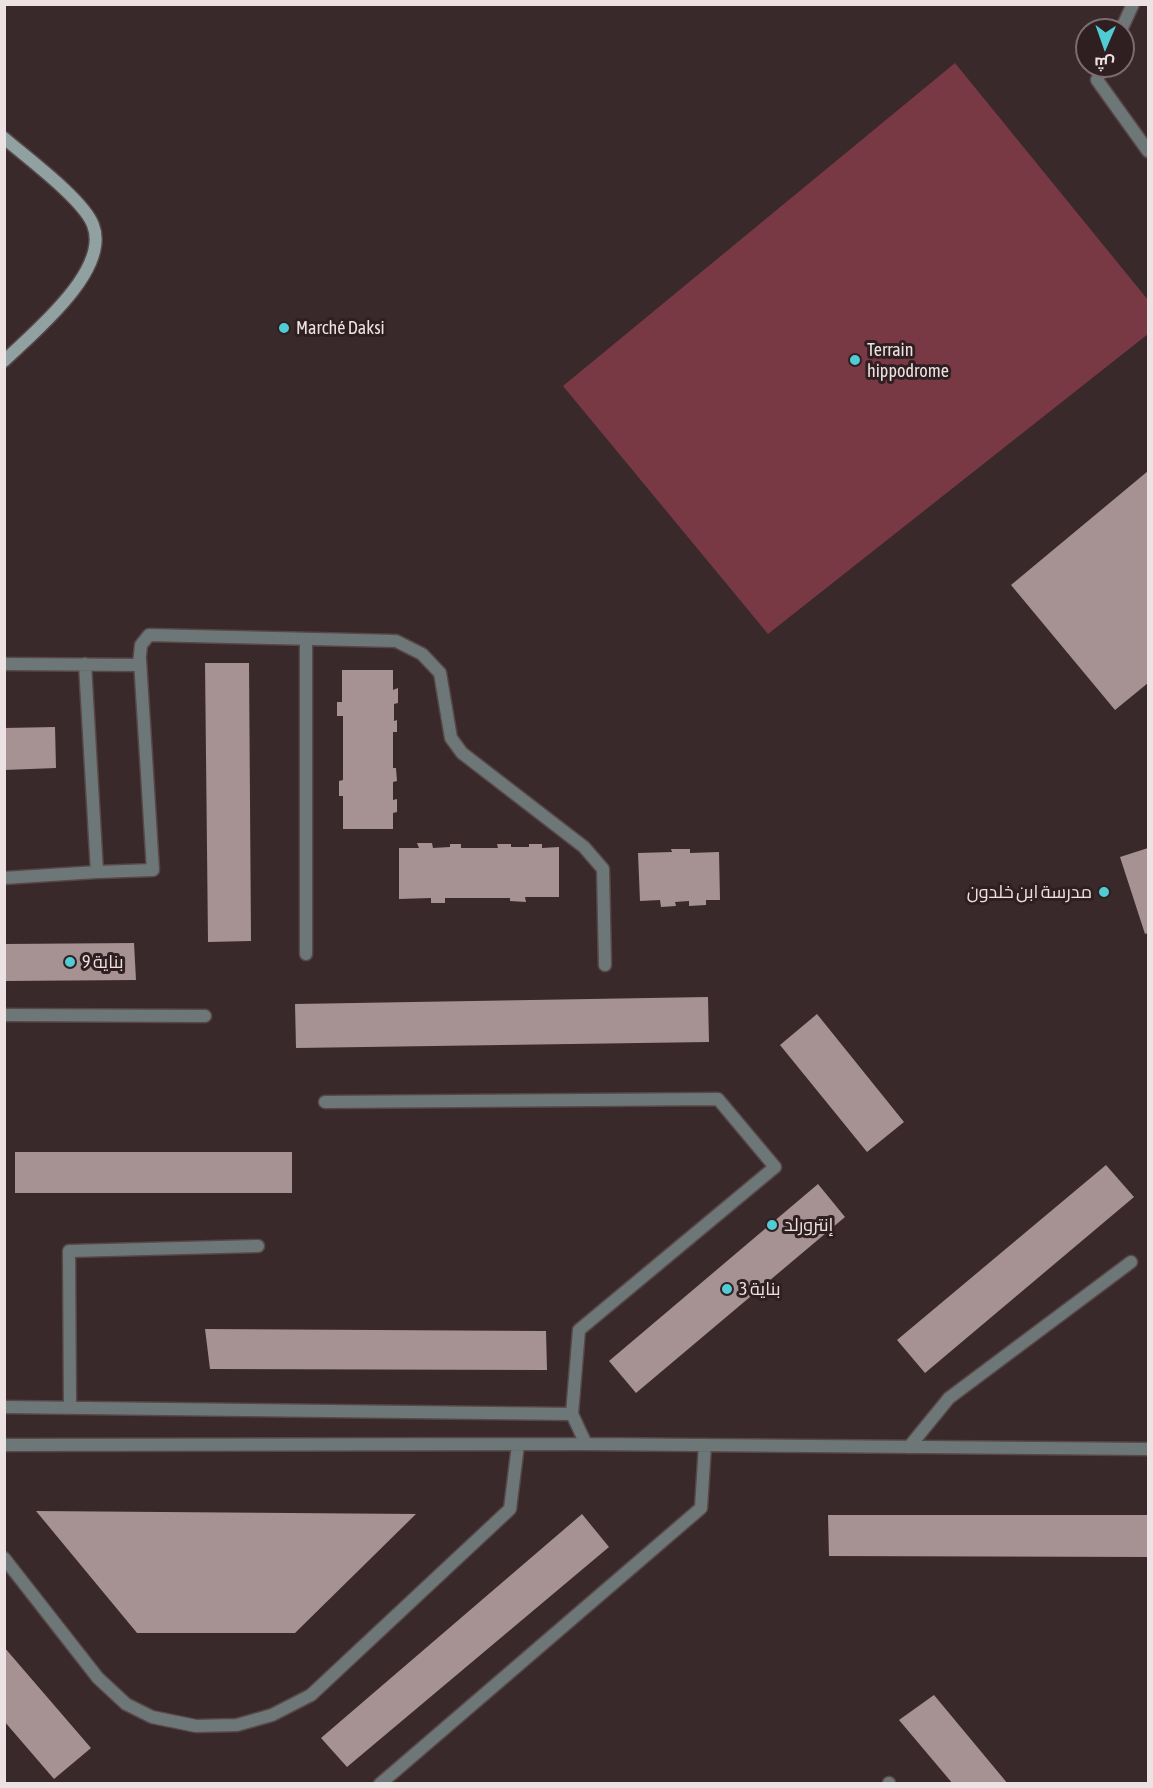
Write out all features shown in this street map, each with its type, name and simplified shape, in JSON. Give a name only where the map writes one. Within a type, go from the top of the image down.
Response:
[{"type":"main road","points":[[4,138],[76,201],[93,225],[96,246],[85,275],[62,305],[4,361]]},
{"type":"street","points":[[1126,18],[1133,4]]},
{"type":"street","points":[[1098,78],[1097,80],[1149,151]]},
{"type":"street","points":[[4,878],[153,870],[140,660],[141,645],[149,635],[396,641],[422,654],[440,672],[450,738],[462,753],[584,847],[603,869],[605,965]]},
{"type":"street","points":[[306,639],[306,954]]},
{"type":"street","points":[[4,664],[139,664],[140,660]]},
{"type":"street","points":[[85,664],[97,872]]},
{"type":"street","points":[[4,1015],[204,1016]]},
{"type":"street","points":[[326,1102],[718,1099],[775,1167],[579,1330],[572,1414],[586,1444]]},
{"type":"street","points":[[70,1408],[69,1251],[258,1246]]},
{"type":"street","points":[[909,1447],[949,1398],[1131,1262]]},
{"type":"street","points":[[4,1407],[572,1414]]},
{"type":"street","points":[[4,1445],[586,1444],[1149,1449]]},
{"type":"street","points":[[4,1558],[98,1678],[126,1704],[152,1717],[196,1726],[237,1725],[272,1715],[311,1695],[510,1509],[518,1445]]},
{"type":"street","points":[[380,1784],[701,1508],[705,1445]]},
{"type":"shaded area","name":"Terrain hippodrome","points":[[955,63],[1148,300],[1148,334],[768,634],[563,386]]},
{"type":"building","points":[[1148,471],[1148,683],[1115,710],[1011,585]]},
{"type":"building","points":[[205,663],[249,663],[251,941],[208,942]]},
{"type":"building","points":[[342,670],[393,670],[393,690],[398,688],[398,703],[394,704],[394,721],[397,720],[397,732],[393,732],[393,768],[396,768],[397,781],[393,782],[393,800],[397,799],[397,812],[393,813],[393,829],[343,829],[343,796],[339,796],[339,781],[343,780],[343,716],[337,716],[337,702],[342,702]]},
{"type":"building","points":[[55,727],[56,768],[4,770],[4,728]]},
{"type":"building","points":[[417,843],[432,843],[433,848],[450,847],[450,844],[461,844],[461,848],[498,848],[497,844],[511,844],[511,847],[542,844],[542,848],[559,847],[559,897],[525,897],[526,902],[510,901],[510,898],[445,898],[445,903],[431,903],[431,898],[399,899],[399,848],[419,848]]},
{"type":"building","points":[[1148,848],[1148,933],[1145,934],[1120,857]]},
{"type":"building","points":[[671,849],[690,849],[690,853],[719,852],[720,900],[706,900],[706,905],[689,906],[689,901],[675,902],[676,906],[661,907],[660,900],[640,901],[638,853],[672,852]]},
{"type":"building","name":"بناية 9","points":[[134,943],[136,980],[4,981],[4,944]]},
{"type":"building","points":[[708,997],[709,1042],[296,1048],[295,1004]]},
{"type":"building","points":[[817,1014],[904,1122],[867,1152],[780,1045]]},
{"type":"building","points":[[15,1152],[292,1152],[292,1193],[15,1193]]},
{"type":"building","points":[[1106,1165],[1134,1197],[925,1373],[897,1340]]},
{"type":"building","name":"بناية 3","points":[[818,1184],[845,1217],[636,1393],[609,1361]]},
{"type":"building","points":[[205,1329],[546,1331],[547,1370],[210,1369]]},
{"type":"building","points":[[36,1511],[416,1514],[295,1633],[137,1633]]},
{"type":"building","points":[[582,1514],[609,1547],[347,1767],[321,1738]]},
{"type":"building","points":[[828,1515],[1148,1515],[1148,1557],[829,1556]]},
{"type":"building","points":[[4,1647],[91,1748],[54,1779],[4,1721]]},
{"type":"building","points":[[934,1695],[1008,1784],[953,1784],[899,1720]]},
{"type":"place","name":"Marché Daksi","points":[[284,328]]},
{"type":"place","name":"Terrain hippodrome","points":[[855,360]]},
{"type":"place","name":"مدرسة ابن خلدون","points":[[1104,892]]},
{"type":"place","name":"بناية 9","points":[[70,962]]},
{"type":"place","name":"إنترورلد","points":[[772,1225]]},
{"type":"place","name":"بناية 3","points":[[727,1289]]}]
